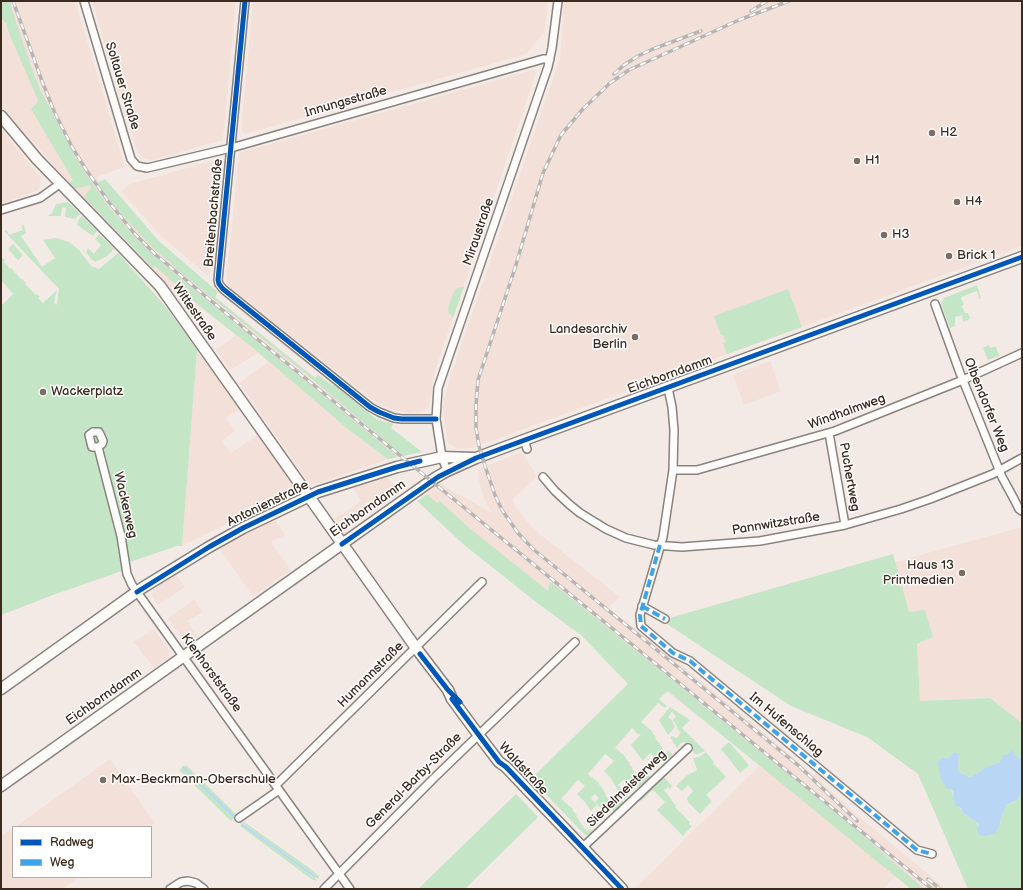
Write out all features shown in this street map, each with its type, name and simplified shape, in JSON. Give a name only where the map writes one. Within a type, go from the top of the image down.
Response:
[{"type":"main road","name":"Wittestraße","points":[[1,116],[30,151],[160,286],[342,544]]},
{"type":"main road","name":"Eichborndamm","points":[[1,786],[435,478],[447,471],[476,458],[525,445],[731,364],[1022,257]]},
{"type":"main road","name":"Antonienstraße","points":[[1,689],[137,592],[243,528],[318,492],[397,466],[442,457],[476,458]]},
{"type":"main road","name":"Waldstraße","points":[[342,544],[416,648],[448,690],[456,697],[480,733],[503,760],[506,767],[622,889]]},
{"type":"street","name":"Soltauer Straße","points":[[84,1],[131,159],[137,166],[147,168]]},
{"type":"street","name":"Breitenbachstraße","points":[[245,1],[218,280],[221,288],[370,407],[394,418],[436,419]]},
{"type":"street","name":"Miraustraße","points":[[447,471],[442,457],[436,419],[438,388],[550,59],[558,1]]},
{"type":"street","name":"Innungsstraße","points":[[147,168],[231,148],[542,59],[550,59]]},
{"type":"street","points":[[1,210],[40,198],[60,183]]},
{"type":"street","name":"Olbendorfer Weg","points":[[935,304],[963,380],[1000,470],[1019,509],[1022,511]]},
{"type":"street","name":"Windhalmweg","points":[[673,470],[697,470],[829,433],[963,380],[1022,353]]},
{"type":"street","name":"Im Hufenschlag","points":[[668,388],[672,407],[674,430],[673,470],[660,545],[640,615],[641,626],[673,653],[690,661],[917,850],[932,854]]},
{"type":"street","name":"Puchertweg","points":[[829,433],[845,525]]},
{"type":"street","name":"Wackerweg","points":[[98,447],[121,536],[126,569]]},
{"type":"street","name":"Pannwitzstraße","points":[[543,477],[570,505],[597,524],[626,538],[660,545],[682,547],[743,543],[786,537],[845,525],[930,499],[1000,470],[1022,458]]},
{"type":"street","name":"Kienhorststraße","points":[[126,569],[131,583],[137,592],[350,889]]},
{"type":"street","name":"Humannstraße","points":[[277,787],[482,582]]},
{"type":"street","points":[[642,606],[665,619]]},
{"type":"street","name":"General-Barby-Straße","points":[[324,889],[338,873],[480,733],[575,642]]},
{"type":"street","name":"Siedelmeisterweg","points":[[582,848],[688,748]]},
{"type":"street","points":[[239,818],[277,787]]},
{"type":"street","points":[[170,889],[181,882],[188,881],[196,883],[204,889]]},
{"type":"shaded area","points":[[1,1],[75,1],[125,167],[96,177],[100,183],[214,297],[315,378],[318,375],[333,386],[334,385],[376,419],[393,424],[391,428],[422,452],[391,458],[316,484],[310,484],[239,383],[268,362],[258,353],[230,370],[216,350],[236,335],[201,308],[199,326],[184,305],[153,268],[69,183],[1,104]]},
{"type":"shaded area","points":[[92,1],[236,1],[223,140],[152,160],[144,159],[140,155],[137,151]]},
{"type":"shaded area","points":[[253,1],[548,1],[545,31],[526,54],[245,134],[241,130]]},
{"type":"shaded area","points":[[564,1],[1022,1],[1022,246],[472,448],[458,449],[447,442],[443,407],[445,396],[560,58]]},
{"type":"shaded area","points":[[533,70],[536,73],[435,371],[429,406],[425,411],[409,413],[394,410],[371,399],[226,284],[239,153]]},
{"type":"shaded area","points":[[1,129],[41,178],[40,187],[37,190],[1,203]]},
{"type":"shaded area","points":[[219,159],[221,161],[210,274],[207,275],[160,235],[121,191],[130,184]]},
{"type":"shaded area","points":[[197,350],[240,409],[226,418],[235,431],[222,441],[226,447],[231,453],[258,435],[293,485],[290,493],[182,546]]},
{"type":"shaded area","points":[[770,361],[781,391],[744,405],[733,375]]},
{"type":"shaded area","points":[[519,453],[524,455],[537,477],[513,499],[515,506],[522,516],[542,536],[620,597],[608,608],[684,667],[778,744],[813,775],[818,774],[822,777],[822,783],[852,811],[946,889],[911,889],[896,877],[882,889],[637,889],[636,887],[760,766],[424,497],[441,482],[446,487],[492,513],[484,499],[479,481],[478,469]]},
{"type":"shaded area","points":[[387,477],[399,494],[344,532],[335,519],[361,501],[353,488]]},
{"type":"shaded area","points":[[275,520],[285,535],[271,542],[291,570],[253,597],[220,549],[236,539]]},
{"type":"shaded area","points":[[1022,527],[1022,723],[990,698],[920,701],[917,644],[933,637],[909,613],[895,562]]},
{"type":"shaded area","points":[[176,574],[185,587],[158,605],[152,596],[153,590]]},
{"type":"shaded area","points":[[194,600],[203,612],[187,621],[198,637],[190,642],[184,641],[168,618]]},
{"type":"shaded area","points":[[154,629],[170,651],[169,657],[154,668],[134,642]]},
{"type":"shaded area","name":"Max-Beckmann-Oberschule","points":[[110,759],[155,823],[151,826],[16,826]]},
{"type":"shaded area","points":[[12,829],[12,878],[78,878],[62,889],[1,889],[1,837]]},
{"type":"green space","points":[[1,1],[9,1],[41,91],[75,157],[105,202],[131,233],[153,255],[185,282],[398,457],[388,459],[349,430],[258,352],[201,307],[155,266],[153,268],[84,197],[91,188],[90,185],[75,189],[69,183],[73,180],[31,109],[38,100],[6,23],[1,18]]},
{"type":"green space","points":[[105,179],[159,241],[218,292],[215,297],[315,378],[318,375],[333,386],[334,385],[376,419],[393,424],[391,428],[422,452],[403,456],[305,373],[180,272],[147,242],[116,208],[97,183]]},
{"type":"green space","points":[[68,202],[80,214],[75,219],[65,217],[66,208],[62,207],[61,216],[48,216],[52,213],[56,204]]},
{"type":"green space","points":[[82,216],[97,231],[93,236],[77,225]]},
{"type":"green space","points":[[24,225],[26,233],[21,236],[42,267],[55,258],[43,240],[56,238],[69,242],[79,250],[91,266],[99,269],[118,253],[166,307],[197,350],[182,546],[177,546],[130,562],[121,568],[122,571],[1,615],[1,306],[13,294],[1,280],[1,257],[5,260],[4,262],[10,269],[11,268],[36,295],[37,294],[40,297],[38,298],[43,303],[57,290],[54,302],[56,305],[59,289],[4,231],[7,230],[9,235],[23,230],[21,226]]},
{"type":"green space","points":[[99,234],[114,249],[106,257],[95,262],[86,252],[88,248],[94,254],[101,245],[95,239]]},
{"type":"green space","points":[[13,244],[23,255],[18,260],[8,249]]},
{"type":"green space","points":[[977,285],[981,298],[979,299],[977,291],[961,297],[964,305],[962,306],[965,313],[968,313],[970,319],[963,322],[962,315],[955,317],[955,326],[950,328],[941,304],[944,298]]},
{"type":"green space","points":[[464,287],[453,318],[449,313],[448,308],[453,293],[457,288]]},
{"type":"green space","points":[[788,289],[802,327],[727,354],[723,343],[726,342],[723,335],[721,335],[714,316]]},
{"type":"green space","points":[[989,345],[990,348],[996,346],[999,356],[988,360],[983,348]]},
{"type":"green space","points":[[427,494],[437,503],[440,501],[468,527],[548,591],[549,584],[551,582],[858,831],[924,889],[911,889],[668,691],[659,699],[667,706],[665,708],[658,703],[641,722],[652,731],[656,737],[655,738],[663,748],[662,749],[666,753],[669,751],[672,756],[656,771],[667,760],[662,754],[653,762],[652,760],[654,757],[650,753],[643,761],[631,745],[641,734],[638,734],[632,728],[615,748],[626,757],[625,758],[633,768],[632,769],[640,779],[642,776],[645,778],[648,775],[651,777],[638,788],[632,782],[629,785],[623,780],[618,785],[628,795],[624,800],[610,777],[604,771],[614,761],[605,754],[588,774],[599,783],[606,794],[605,795],[613,805],[616,802],[618,804],[622,801],[624,802],[614,812],[608,804],[602,810],[595,802],[599,798],[595,794],[591,798],[597,805],[591,811],[577,794],[585,786],[578,780],[561,799],[573,809],[572,810],[577,815],[576,816],[583,827],[587,831],[590,829],[593,832],[590,835],[585,835],[531,779],[628,684],[581,635],[536,602],[463,544],[417,501]]},
{"type":"green space","points":[[893,554],[909,612],[925,610],[933,637],[917,644],[920,701],[990,698],[1022,723],[1022,759],[1014,754],[1013,750],[1000,762],[984,768],[978,773],[969,777],[958,771],[959,754],[954,752],[949,758],[942,758],[954,797],[963,813],[975,821],[979,826],[977,830],[979,835],[990,835],[1000,824],[1006,805],[1017,800],[1022,793],[1022,889],[968,889],[918,774],[867,737],[791,706],[664,622],[666,619]]},
{"type":"green space","points":[[670,707],[690,720],[682,728],[705,751],[694,754],[693,750],[684,742],[677,748],[670,737],[672,736],[677,738],[681,732],[677,729],[678,728],[673,720],[676,716],[672,712],[668,717],[672,720],[675,727],[668,735],[659,720]]},
{"type":"green space","points":[[729,742],[749,765],[740,773],[721,749]]},
{"type":"green space","points":[[706,752],[714,762],[713,763],[726,777],[706,795],[712,801],[700,814],[688,802],[687,798],[693,791],[688,785],[682,791],[676,786],[686,776],[697,770],[693,758],[699,757]]},
{"type":"green space","points":[[186,765],[237,815],[235,818],[184,767]]},
{"type":"green space","points":[[183,767],[234,818],[231,821],[179,770]]},
{"type":"green space","points":[[664,777],[672,786],[670,789],[668,787],[664,790],[676,806],[675,807],[692,826],[683,836],[657,810],[665,802],[653,790],[641,801],[640,799]]},
{"type":"green space","points":[[516,794],[538,817],[465,889],[418,889]]},
{"type":"green space","points":[[244,822],[308,867],[319,876],[318,879],[243,823]]},
{"type":"green space","points":[[242,824],[317,880],[313,880],[272,850],[240,826]]},
{"type":"water","points":[[1013,749],[1014,754],[1022,759],[1022,793],[1017,800],[1006,805],[995,834],[983,836],[979,835],[977,830],[979,825],[963,813],[960,807],[955,806],[953,792],[951,789],[946,788],[940,776],[938,762],[942,758],[949,758],[954,752],[959,754],[958,771],[969,777],[978,773],[984,768],[1000,762],[1003,755],[1009,754]]},
{"type":"waterway","points":[[183,767],[234,817]]},
{"type":"waterway","points":[[242,824],[315,877]]},
{"type":"railway","points":[[13,1],[54,111],[72,147],[108,201],[134,233],[156,255],[932,889]]},
{"type":"railway","points":[[751,11],[767,1]]},
{"type":"railway","points":[[789,1],[739,20],[629,70],[610,83],[582,110],[561,135],[543,173],[515,268],[478,380],[476,428],[479,446],[485,466],[502,510],[518,533],[533,549],[799,766],[857,821]]},
{"type":"railway","points":[[614,74],[638,56],[701,31]]},
{"type":"railway","points":[[928,879],[940,889]]},
{"type":"marked path","points":[[660,545],[640,615],[641,626],[673,653],[690,661],[917,850],[932,854]]},
{"type":"marked path","points":[[642,606],[665,619]]},
{"type":"cycle path","points":[[245,1],[218,280],[219,284],[223,289],[370,407],[394,418],[436,419]]},
{"type":"cycle path","points":[[342,544],[438,477],[476,458],[1022,257]]},
{"type":"cycle path","points":[[137,592],[209,547],[243,528],[318,492],[420,461]]},
{"type":"cycle path","points":[[420,654],[448,690],[460,702]]},
{"type":"cycle path","points":[[452,699],[499,762],[506,767],[622,889]]},
{"type":"place","name":"H2","points":[[932,133]]},
{"type":"place","name":"H1","points":[[857,161]]},
{"type":"place","name":"H4","points":[[957,202]]},
{"type":"place","name":"H3","points":[[884,235]]},
{"type":"place","name":"Brick 1","points":[[949,256]]},
{"type":"place","name":"Landesarchiv Berlin","points":[[635,337]]},
{"type":"place","name":"Wackerplatz","points":[[43,392]]},
{"type":"place","name":"Haus 13 Printmedien","points":[[962,573]]},
{"type":"place","name":"Max-Beckmann-Oberschule","points":[[103,780]]}]
